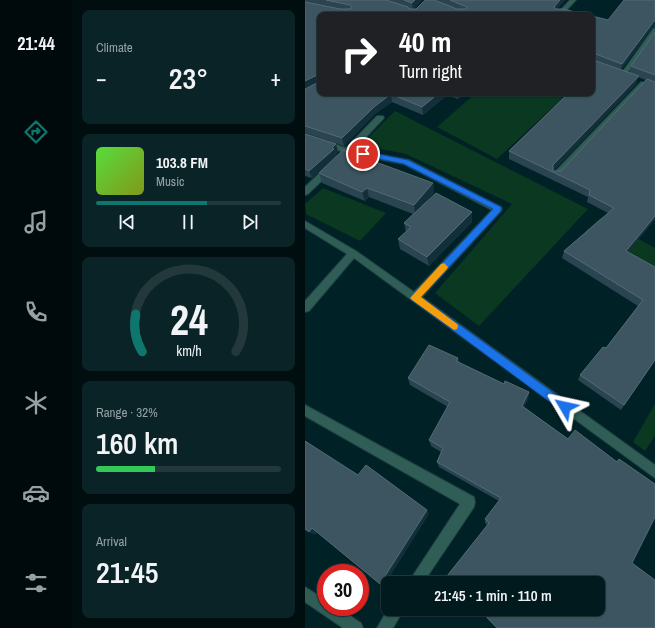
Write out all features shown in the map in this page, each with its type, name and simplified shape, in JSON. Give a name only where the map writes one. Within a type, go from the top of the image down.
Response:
[{"type":"street","points":[[562,12],[573,0]]},
{"type":"street","points":[[556,176],[633,79],[655,30]]},
{"type":"street","points":[[305,192],[380,118]]},
{"type":"street","points":[[305,136],[348,151],[406,162],[498,209],[415,298]]},
{"type":"street","points":[[305,224],[353,253],[655,472]]},
{"type":"street","points":[[305,308],[353,253]]},
{"type":"street","points":[[305,410],[469,502],[420,576]]},
{"type":"street","points":[[305,594],[356,628]]},
{"type":"street","points":[[384,628],[392,616]]},
{"type":"green space","points":[[473,96],[556,96],[563,98],[497,159],[437,127]]},
{"type":"green space","points":[[395,111],[588,209],[479,326],[435,293],[512,204],[406,154],[361,145]]},
{"type":"green space","points":[[323,188],[386,213],[360,241],[306,214],[305,204]]},
{"type":"green space","points":[[600,218],[655,248],[655,271],[586,231]]},
{"type":"green space","points":[[655,404],[655,436],[645,451],[633,442]]},
{"type":"building","points":[[326,0],[386,0],[408,7],[409,9],[416,9],[425,0],[434,0],[457,9],[466,9],[467,7],[450,0],[560,0],[554,7],[556,9],[575,12],[317,12],[317,75],[305,81],[305,2],[340,9],[350,9],[352,8],[350,5]]},
{"type":"building","points":[[404,0],[415,0],[412,3]]},
{"type":"building","points":[[624,0],[655,0],[655,21],[622,64],[595,54],[595,17],[608,20]]},
{"type":"building","points":[[655,32],[655,75],[631,66]]},
{"type":"building","points":[[595,61],[639,76],[553,165],[553,171],[561,171],[647,79],[655,82],[655,216],[626,251],[655,267],[655,360],[624,405],[580,375],[603,347],[606,348],[643,300],[564,251],[614,208],[589,195],[590,190],[509,151],[566,96],[595,96]]},
{"type":"building","points":[[317,83],[317,96],[388,96],[374,107],[342,138],[305,126],[305,89]]},
{"type":"building","points":[[396,96],[435,96],[422,107]]},
{"type":"building","points":[[305,134],[336,144],[332,148],[334,149],[309,171],[305,169]]},
{"type":"building","points":[[343,150],[433,183],[414,205],[367,188],[362,192],[319,173]]},
{"type":"building","points":[[436,193],[472,212],[427,257],[398,239],[411,227],[404,223]]},
{"type":"building","points":[[429,345],[458,358],[456,361],[504,384],[505,381],[529,392],[522,406],[568,439],[575,430],[617,462],[619,459],[655,484],[655,517],[632,563],[655,580],[655,628],[497,628],[486,616],[605,616],[605,576],[447,576],[489,523],[485,519],[501,498],[437,462],[443,448],[429,440],[450,402],[408,378]]},
{"type":"building","points":[[305,441],[358,475],[366,465],[427,510],[385,576],[381,576],[380,584],[369,575],[369,564],[356,564],[312,528],[309,532],[305,529]]},
{"type":"slow traffic","points":[[444,267],[415,298],[454,326]]},
{"type":"route","points":[[363,154],[406,162],[498,209],[415,298],[565,407]]}]
